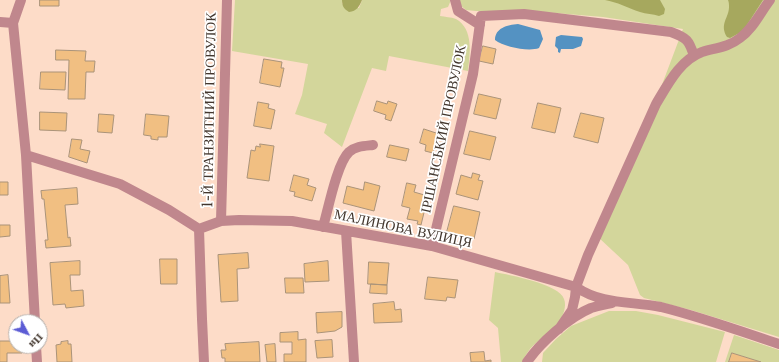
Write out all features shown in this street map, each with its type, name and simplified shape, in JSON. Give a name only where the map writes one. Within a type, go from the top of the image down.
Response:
[{"type":"street","points":[[21,0],[13,23],[26,155],[35,314]]},
{"type":"street","name":"1-Й ТРАНЗИТНИЙ ПРОВУЛОК","points":[[221,221],[227,0]]},
{"type":"street","points":[[455,0],[458,12],[480,21],[524,14],[671,32],[684,37],[690,43],[694,56]]},
{"type":"street","points":[[559,329],[572,310],[576,287],[588,255],[656,104],[668,83],[682,65],[694,56],[730,44],[739,39],[747,32],[770,0]]},
{"type":"street","name":"ІРШАНСЬКИЙ ПРОВУЛОК","points":[[432,246],[473,74],[480,21]]},
{"type":"street","points":[[0,22],[13,23]]},
{"type":"street","points":[[324,227],[340,166],[348,153],[358,146],[373,145]]},
{"type":"street","points":[[26,155],[120,184],[169,210],[199,229],[204,362]]},
{"type":"street","name":"МАЛИНОВА ВУЛИЦЯ","points":[[199,229],[221,221],[292,221],[432,246],[576,287],[587,294],[618,302],[634,303],[661,308],[718,323],[779,344]]},
{"type":"street","points":[[346,231],[354,362]]},
{"type":"street","points":[[527,362],[543,344],[573,318],[589,309],[618,302]]},
{"type":"green space","points":[[235,0],[342,0],[342,4],[359,8],[362,0],[451,0],[448,7],[441,9],[440,16],[456,19],[462,23],[466,29],[470,43],[468,71],[389,56],[386,71],[372,68],[342,147],[324,133],[327,124],[295,114],[302,95],[308,64],[232,51]]},
{"type":"green space","points":[[342,0],[362,0],[360,5],[354,11],[349,12],[342,4]]},
{"type":"green space","points":[[460,0],[779,0],[779,337],[691,310],[644,298],[640,295],[628,265],[598,237],[629,172],[683,29],[603,17],[543,12],[466,10],[460,5]]},
{"type":"green space","points":[[605,0],[660,0],[665,9],[664,14],[659,16],[640,12]]},
{"type":"green space","points":[[728,0],[763,0],[743,31],[730,38],[727,37],[724,28],[729,11]]},
{"type":"green space","points":[[495,272],[533,281],[554,289],[560,294],[565,302],[564,311],[559,322],[553,330],[533,345],[522,362],[501,362],[498,328],[489,320]]},
{"type":"green space","points":[[609,311],[636,311],[725,332],[716,362],[542,362],[543,353],[571,326]]},
{"type":"green space","points":[[734,335],[779,350],[779,362],[761,362],[732,353],[729,362],[725,362]]},
{"type":"water","points":[[518,24],[540,30],[543,39],[539,48],[517,48],[504,45],[495,40],[499,30],[506,26]]},
{"type":"water","points":[[561,35],[582,37],[583,39],[581,46],[573,49],[561,49],[560,53],[558,52],[558,49],[555,46],[556,37]]},
{"type":"building","points":[[40,0],[59,0],[59,6],[40,6]]},
{"type":"building","points":[[483,46],[496,49],[493,64],[479,61]]},
{"type":"building","points":[[56,50],[86,51],[85,61],[95,61],[94,72],[86,72],[85,99],[68,99],[69,60],[56,60]]},
{"type":"building","points":[[264,59],[282,62],[281,68],[284,68],[280,87],[260,83]]},
{"type":"building","points":[[41,72],[66,72],[65,90],[40,89]]},
{"type":"building","points":[[479,94],[501,99],[496,119],[474,114]]},
{"type":"building","points":[[377,101],[387,104],[388,101],[397,104],[391,121],[385,119],[386,115],[374,111]]},
{"type":"building","points":[[258,102],[269,104],[268,108],[275,110],[271,129],[254,126]]},
{"type":"building","points":[[538,103],[561,108],[555,133],[532,128]]},
{"type":"building","points":[[40,112],[67,113],[66,131],[40,130]]},
{"type":"building","points":[[581,113],[604,118],[598,143],[574,137]]},
{"type":"building","points":[[99,114],[114,115],[112,133],[98,132]]},
{"type":"building","points":[[146,114],[169,116],[167,137],[158,137],[158,140],[151,139],[151,136],[144,135]]},
{"type":"building","points":[[424,129],[439,134],[433,153],[425,151],[426,145],[420,143]]},
{"type":"building","points":[[470,131],[496,137],[490,160],[464,154]]},
{"type":"building","points":[[72,139],[82,140],[80,149],[90,151],[87,163],[69,157]]},
{"type":"building","points":[[260,144],[274,146],[269,181],[247,178],[251,150],[255,151],[256,146],[260,147]]},
{"type":"building","points":[[390,145],[409,149],[406,161],[387,157]]},
{"type":"building","points":[[473,173],[480,175],[478,180],[483,181],[478,200],[456,194],[461,175],[471,178]]},
{"type":"building","points":[[294,175],[309,179],[307,185],[316,188],[312,201],[294,196],[295,192],[290,191]]},
{"type":"building","points":[[0,182],[8,182],[8,195],[0,195]]},
{"type":"building","points":[[365,182],[380,186],[374,211],[343,203],[347,186],[363,190]]},
{"type":"building","points":[[407,183],[416,185],[414,192],[428,196],[421,225],[417,224],[418,221],[407,219],[410,208],[402,206]]},
{"type":"building","points":[[77,188],[78,204],[65,205],[68,238],[70,237],[71,246],[46,248],[45,240],[48,240],[44,199],[42,199],[41,191]]},
{"type":"building","points":[[454,206],[480,212],[474,239],[447,232]]},
{"type":"building","points":[[0,225],[10,225],[10,236],[0,237]]},
{"type":"building","points":[[248,253],[249,268],[237,269],[238,301],[221,302],[218,255]]},
{"type":"building","points":[[160,259],[177,259],[177,284],[161,284]]},
{"type":"building","points":[[80,261],[80,275],[70,275],[71,291],[83,290],[84,306],[66,308],[65,304],[53,305],[50,263]]},
{"type":"building","points":[[328,261],[329,281],[305,282],[304,264]]},
{"type":"building","points":[[369,262],[389,263],[387,285],[368,284]]},
{"type":"building","points":[[8,275],[10,303],[0,303],[0,276]]},
{"type":"building","points":[[428,277],[458,280],[455,298],[447,297],[446,301],[425,299]]},
{"type":"building","points":[[285,278],[303,278],[304,293],[286,293]]},
{"type":"building","points":[[371,284],[387,285],[387,294],[370,293]]},
{"type":"building","points":[[394,302],[395,310],[401,309],[402,322],[374,323],[373,304]]},
{"type":"building","points":[[342,312],[342,327],[335,331],[317,333],[316,313]]},
{"type":"building","points":[[298,332],[298,340],[306,339],[306,362],[284,362],[284,354],[292,354],[292,342],[280,342],[280,333]]},
{"type":"building","points":[[332,340],[333,357],[317,358],[315,341]]},
{"type":"building","points":[[0,341],[8,341],[7,362],[0,362]]},
{"type":"building","points":[[68,341],[68,344],[71,344],[72,362],[57,362],[56,345],[61,344],[61,342]]},
{"type":"building","points":[[259,342],[260,362],[225,362],[225,358],[222,358],[221,350],[226,350],[225,344]]},
{"type":"building","points":[[275,344],[276,362],[267,362],[265,345]]},
{"type":"building","points":[[484,352],[485,361],[491,360],[491,362],[471,362],[470,353]]},
{"type":"building","points":[[732,353],[761,362],[729,362]]}]
